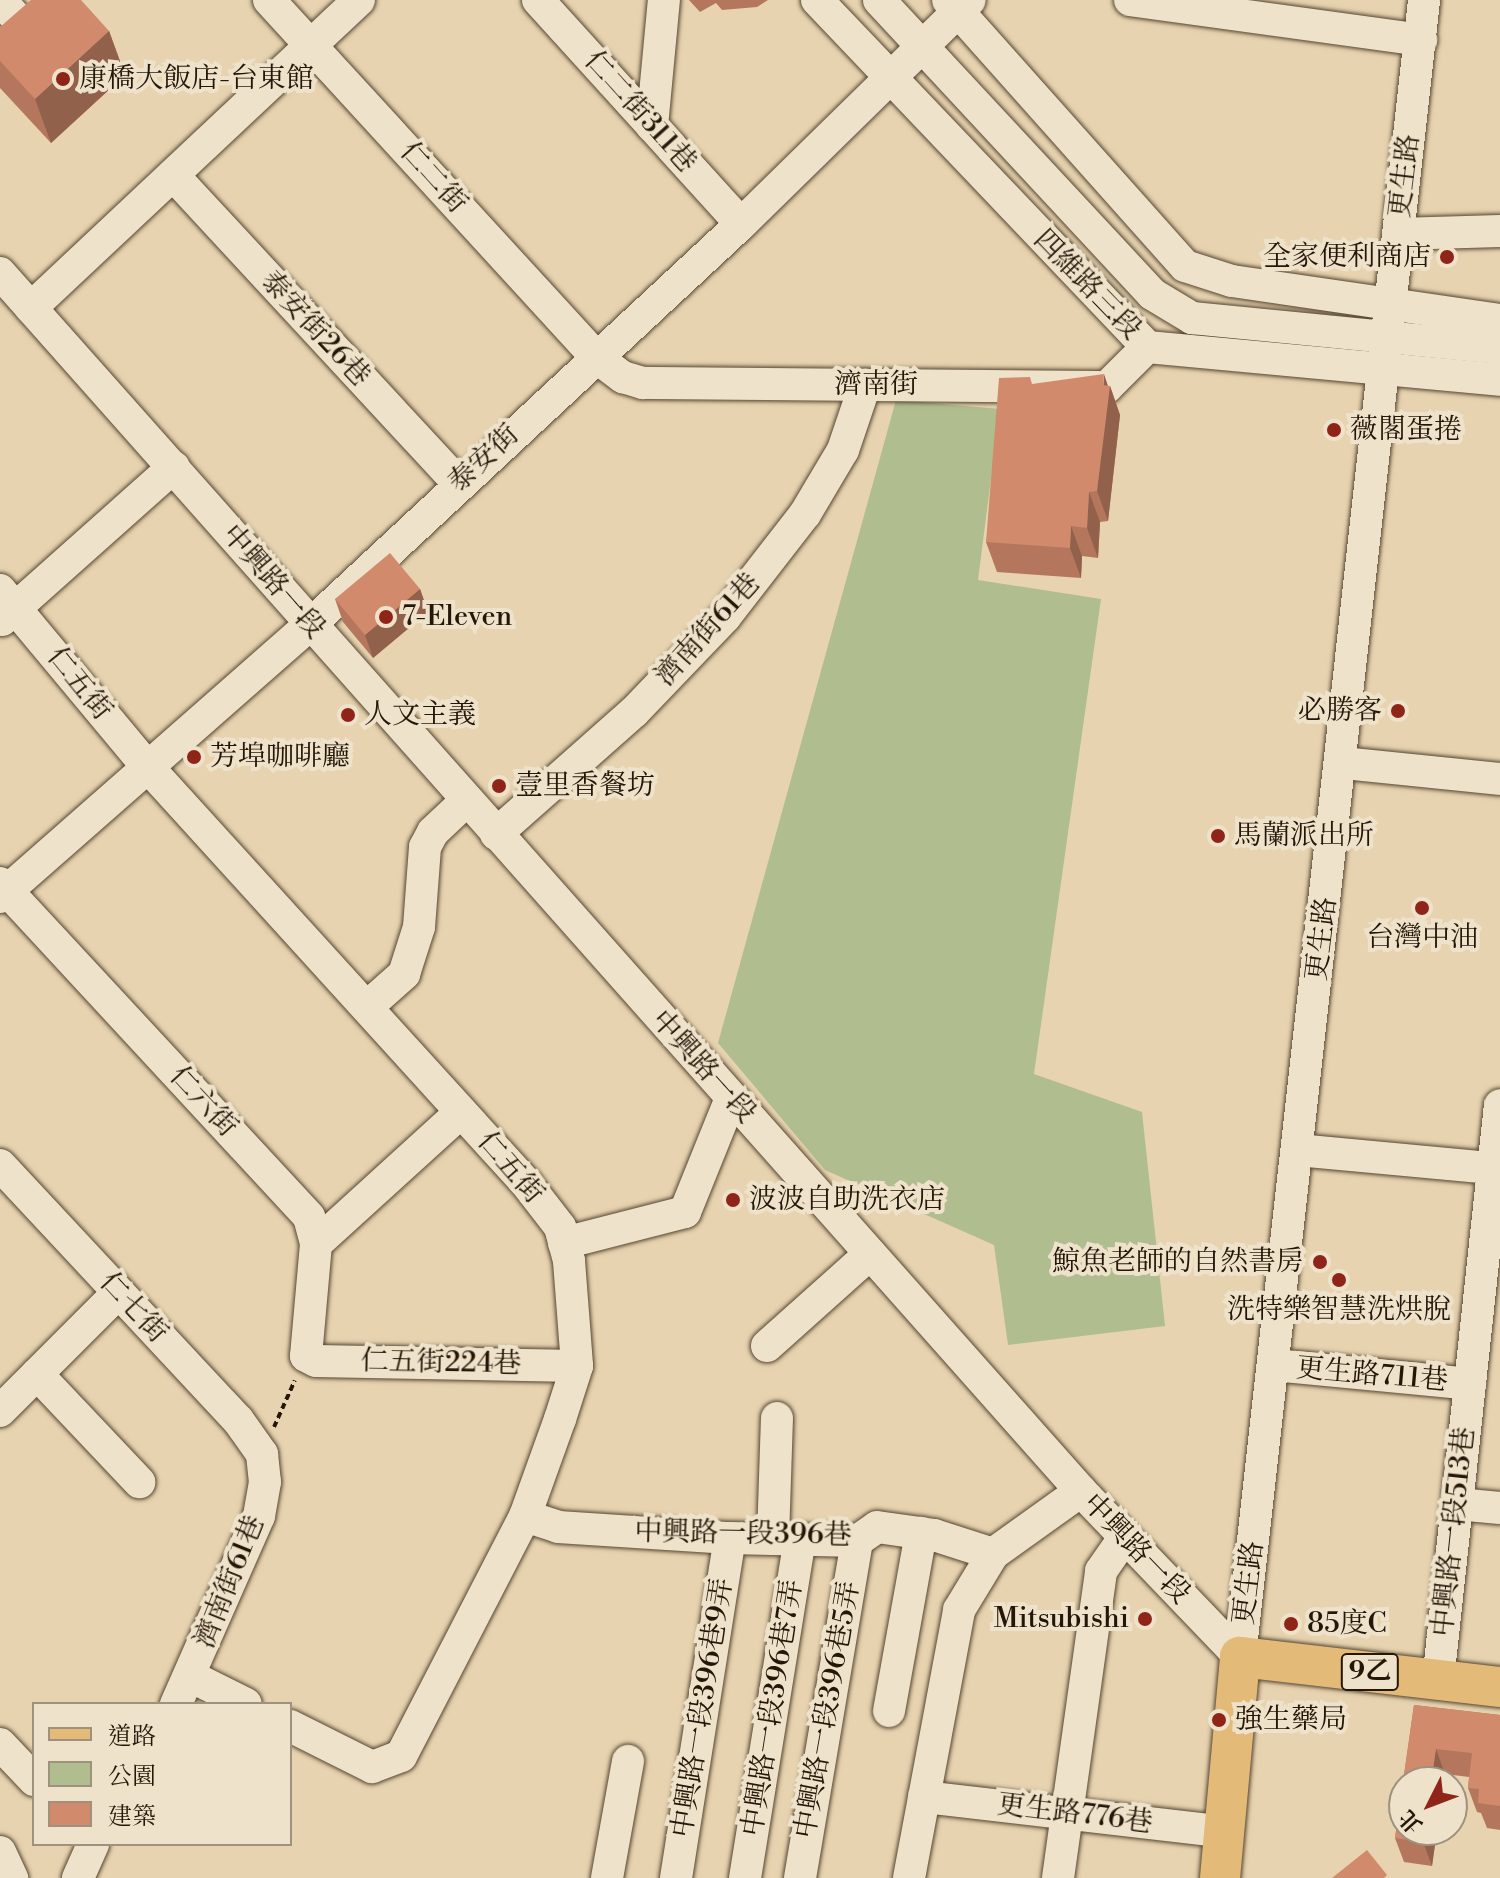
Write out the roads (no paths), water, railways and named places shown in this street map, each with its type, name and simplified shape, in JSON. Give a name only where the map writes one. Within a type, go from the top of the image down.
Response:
[{"type":"main road","name":"9乙","points":[[1240,1657],[1500,1687]]},
{"type":"main road","name":"更生路","points":[[1220,1878],[1240,1657]]},
{"type":"street","points":[[0,0],[21,44],[58,9]]},
{"type":"street","name":"仁二街","points":[[269,0],[596,357]]},
{"type":"street","points":[[31,308],[359,0]]},
{"type":"street","name":"仁二街311巷","points":[[538,0],[741,224]]},
{"type":"street","points":[[652,126],[664,0]]},
{"type":"street","name":"四維路三段","points":[[817,0],[887,79],[1147,347],[1500,380]]},
{"type":"street","name":"四維路三段","points":[[879,0],[1152,294],[1192,318],[1500,320]]},
{"type":"street","points":[[1130,0],[1421,40]]},
{"type":"street","name":"更生路","points":[[1240,1657],[1343,763],[1380,368],[1424,0]]},
{"type":"street","name":"四維路三段","points":[[959,4],[1185,266],[1232,281],[1500,348]]},
{"type":"street","name":"泰安街","points":[[2,890],[310,625],[458,483],[741,224],[922,47],[959,4]]},
{"type":"street","name":"泰安街26巷","points":[[173,175],[458,483]]},
{"type":"street","points":[[1398,234],[1500,231]]},
{"type":"street","name":"中興路一段","points":[[0,273],[1081,1491],[1240,1657]]},
{"type":"street","name":"濟南街","points":[[596,357],[623,377],[643,383],[1107,387],[1147,347]]},
{"type":"street","name":"濟南街61巷","points":[[496,834],[634,712],[725,617],[805,514],[843,450],[865,385]]},
{"type":"street","points":[[5,607],[174,467]]},
{"type":"street","name":"仁五街","points":[[5,607],[535,1194],[560,1227],[577,1366],[525,1516],[401,1756],[391,1764],[372,1767],[292,1727]]},
{"type":"street","points":[[1343,763],[1500,779]]},
{"type":"street","points":[[367,1007],[404,974],[419,927],[425,847],[433,832],[466,801]]},
{"type":"street","name":"仁六街","points":[[2,890],[309,1217],[316,1244],[306,1356]]},
{"type":"street","points":[[564,1243],[685,1212],[731,1098]]},
{"type":"street","name":"中興路一段513巷","points":[[1438,1681],[1470,1384],[1487,1354],[1500,1105]]},
{"type":"street","points":[[316,1244],[461,1112]]},
{"type":"street","points":[[1297,1150],[1497,1169]]},
{"type":"street","name":"仁七街","points":[[0,1165],[238,1420],[262,1454]]},
{"type":"street","points":[[767,1346],[870,1254]]},
{"type":"street","points":[[0,1411],[118,1293]]},
{"type":"street","name":"仁五街224巷","points":[[306,1356],[316,1361],[577,1366]]},
{"type":"street","name":"更生路711巷","points":[[1274,1365],[1470,1384]]},
{"type":"street","points":[[37,1374],[139,1482]]},
{"type":"street","name":"中興路一段396巷7弄","points":[[745,1878],[787,1538],[777,1418]]},
{"type":"street","name":"濟南街61巷","points":[[184,1691],[259,1516],[265,1482],[262,1454]]},
{"type":"street","points":[[909,1878],[959,1610],[993,1554],[1081,1491]]},
{"type":"street","points":[[1457,1504],[1500,1508]]},
{"type":"street","name":"中興路一段396巷","points":[[525,1516],[558,1527],[730,1538],[857,1541],[877,1527],[921,1533],[993,1554]]},
{"type":"street","points":[[889,1711],[921,1533]]},
{"type":"street","name":"中興路一段396巷9弄","points":[[676,1878],[730,1538]]},
{"type":"street","points":[[1058,1878],[1101,1571],[1124,1538]]},
{"type":"street","name":"中興路一段396巷5弄","points":[[800,1878],[857,1541]]},
{"type":"street","points":[[184,1691],[236,1702]]},
{"type":"street","points":[[0,1744],[32,1778]]},
{"type":"street","points":[[607,1878],[628,1761]]},
{"type":"street","name":"更生路776巷","points":[[924,1797],[1225,1832]]},
{"type":"street","points":[[78,1878],[92,1846]]},
{"type":"street","points":[[0,1852],[12,1878]]},
{"type":"place","name":"康橋大飯店-台東館","points":[[63,79]]},
{"type":"place","name":"全家便利商店","points":[[1447,257]]},
{"type":"place","name":"薇閣蛋捲","points":[[1334,430]]},
{"type":"place","name":"7-Eleven","points":[[386,617]]},
{"type":"place","name":"必勝客","points":[[1398,711]]},
{"type":"place","name":"人文主義","points":[[348,715]]},
{"type":"place","name":"芳埠咖啡廳","points":[[194,757]]},
{"type":"place","name":"壹里香餐坊","points":[[499,786]]},
{"type":"place","name":"馬蘭派出所","points":[[1218,836]]},
{"type":"place","name":"台灣中油","points":[[1422,908]]},
{"type":"place","name":"波波自助洗衣店","points":[[733,1200]]},
{"type":"place","name":"鯨魚老師的自然書房","points":[[1320,1262]]},
{"type":"place","name":"洗特樂智慧洗烘脫","points":[[1339,1280]]},
{"type":"place","name":"Mitsubishi","points":[[1145,1619]]},
{"type":"place","name":"85度C","points":[[1291,1624]]},
{"type":"place","name":"強生藥局","points":[[1219,1720]]}]
